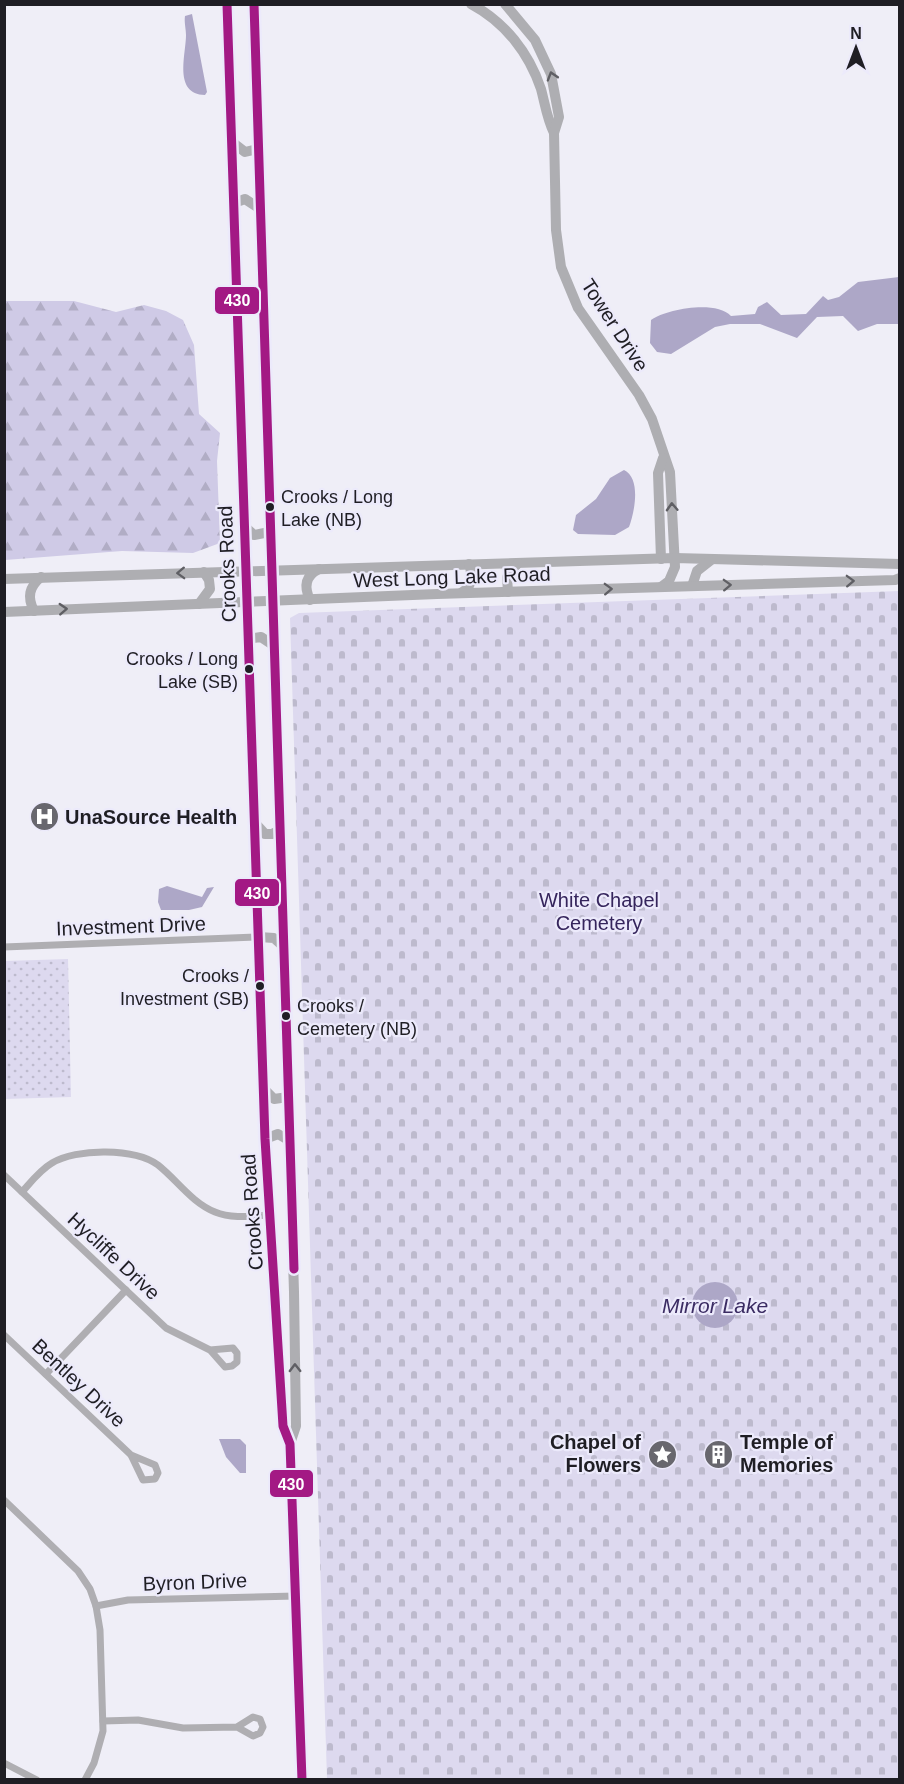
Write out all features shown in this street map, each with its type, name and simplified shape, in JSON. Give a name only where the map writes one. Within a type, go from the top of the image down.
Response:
[{"type":"main road","name":"Crooks Road","points":[[227,4],[265,1138],[283,1426],[290,1443],[302,1779]]},
{"type":"main road","name":"Crooks Road","points":[[254,4],[294,1292],[296,1426],[290,1443]]},
{"type":"main road","name":"Tower Drive","points":[[471,4],[499,24],[521,49],[537,77],[546,117],[554,134]]},
{"type":"main road","name":"Tower Drive","points":[[505,4],[528,30],[549,68],[558,105],[554,134],[557,243],[564,278],[578,308],[647,408],[656,430],[663,458],[670,472],[675,558]]},
{"type":"main road","points":[[232,142],[245,152],[258,149]]},
{"type":"main road","points":[[234,203],[245,200],[260,209]]},
{"type":"main road","name":"Tower Drive","points":[[661,559],[658,473],[663,458]]},
{"type":"main road","points":[[243,526],[254,535],[269,532]]},
{"type":"main road","points":[[661,587],[672,576],[675,558]]},
{"type":"main road","name":"West Long Lake Road","points":[[4,579],[675,558],[900,564]]},
{"type":"main road","points":[[692,586],[697,571],[714,559]]},
{"type":"main road","points":[[804,583],[812,571],[810,561]]},
{"type":"main road","points":[[508,592],[507,577],[518,562]]},
{"type":"main road","points":[[461,593],[468,588],[471,580],[468,564]]},
{"type":"main road","points":[[310,600],[307,581],[311,574],[320,569]]},
{"type":"main road","points":[[199,604],[210,589],[209,580],[204,572]]},
{"type":"main road","points":[[34,611],[30,602],[30,591],[41,578]]},
{"type":"main road","name":"West Long Lake Road","points":[[4,612],[461,593],[896,580],[900,578]]},
{"type":"main road","points":[[247,639],[261,637],[273,645]]},
{"type":"main road","points":[[254,822],[265,834],[272,834],[280,830]]},
{"type":"main road","points":[[259,937],[274,938],[284,947]]},
{"type":"main road","points":[[264,1089],[274,1099],[288,1097]]},
{"type":"main road","points":[[265,1138],[278,1134],[290,1141]]},
{"type":"main road","points":[[274,1285],[282,1293],[294,1292]]},
{"type":"street","name":"Investment Drive","points":[[4,947],[259,937]]},
{"type":"street","points":[[22,1192],[42,1170],[61,1158],[79,1154],[130,1153],[152,1161],[213,1212],[234,1217],[270,1215]]},
{"type":"street","name":"Hycliffe Drive","points":[[4,1175],[175,1334],[210,1350]]},
{"type":"street","points":[[46,1374],[126,1290]]},
{"type":"street","name":"Bentley Drive","points":[[4,1335],[131,1455]]},
{"type":"street","points":[[4,1500],[78,1571],[90,1589],[96,1606],[100,1630],[103,1721],[98,1752],[85,1779]]},
{"type":"street","name":"Byron Drive","points":[[96,1606],[128,1600],[296,1596]]},
{"type":"street","points":[[103,1721],[138,1720],[183,1728],[237,1727]]},
{"type":"street","points":[[4,1763],[37,1779]]},
{"type":"green space","points":[[5,301],[74,301],[116,312],[144,305],[166,311],[183,320],[194,345],[199,414],[220,433],[217,461],[220,543],[193,553],[122,551],[5,560]]},
{"type":"green space","name":"White Chapel Cemetery","points":[[899,591],[899,1779],[327,1779],[290,618],[299,613]]},
{"type":"green space","points":[[68,959],[71,1097],[5,1099],[5,961]]},
{"type":"water","points":[[192,14],[207,92],[205,95],[195,93],[185,81],[185,16]]},
{"type":"water","points":[[899,277],[899,324],[877,324],[858,331],[843,316],[817,317],[797,338],[760,324],[730,324],[715,327],[671,354],[657,352],[650,343],[651,320],[668,312],[703,307],[724,311],[731,316],[755,314],[758,307],[767,302],[781,315],[806,314],[823,296],[828,300],[839,297],[858,282]]},
{"type":"water","points":[[624,470],[633,480],[635,487],[635,504],[629,527],[615,535],[578,534],[573,530],[576,515],[596,499],[610,478]]},
{"type":"water","points":[[167,886],[202,897],[207,888],[214,887],[202,907],[189,910],[161,910],[158,902],[159,889]]},
{"type":"water","name":"Mirror Lake","points":[[715,1282],[724,1283],[731,1289],[737,1296],[737,1314],[731,1321],[724,1327],[715,1328],[706,1327],[699,1321],[693,1314],[692,1305],[693,1296],[699,1289],[706,1283]]},
{"type":"water","points":[[219,1439],[240,1439],[246,1445],[246,1473],[240,1473],[226,1457]]},
{"type":"transit line","name":"430","points":[[227,4],[265,1139],[283,1426],[290,1444],[302,1780]]},
{"type":"transit line","name":"430","points":[[254,4],[294,1269]]},
{"type":"place","name":"Crooks / Long Lake (NB)","points":[[270,507]]},
{"type":"place","name":"Crooks / Long Lake (SB)","points":[[249,669]]},
{"type":"place","name":"UnaSource Health","points":[[44,817]]},
{"type":"place","name":"Crooks / Investment (SB)","points":[[260,986]]},
{"type":"place","name":"Crooks / Cemetery (NB)","points":[[286,1016]]},
{"type":"place","name":"Chapel of Flowers","points":[[662,1454]]},
{"type":"place","name":"Temple of Memories","points":[[719,1454]]}]
